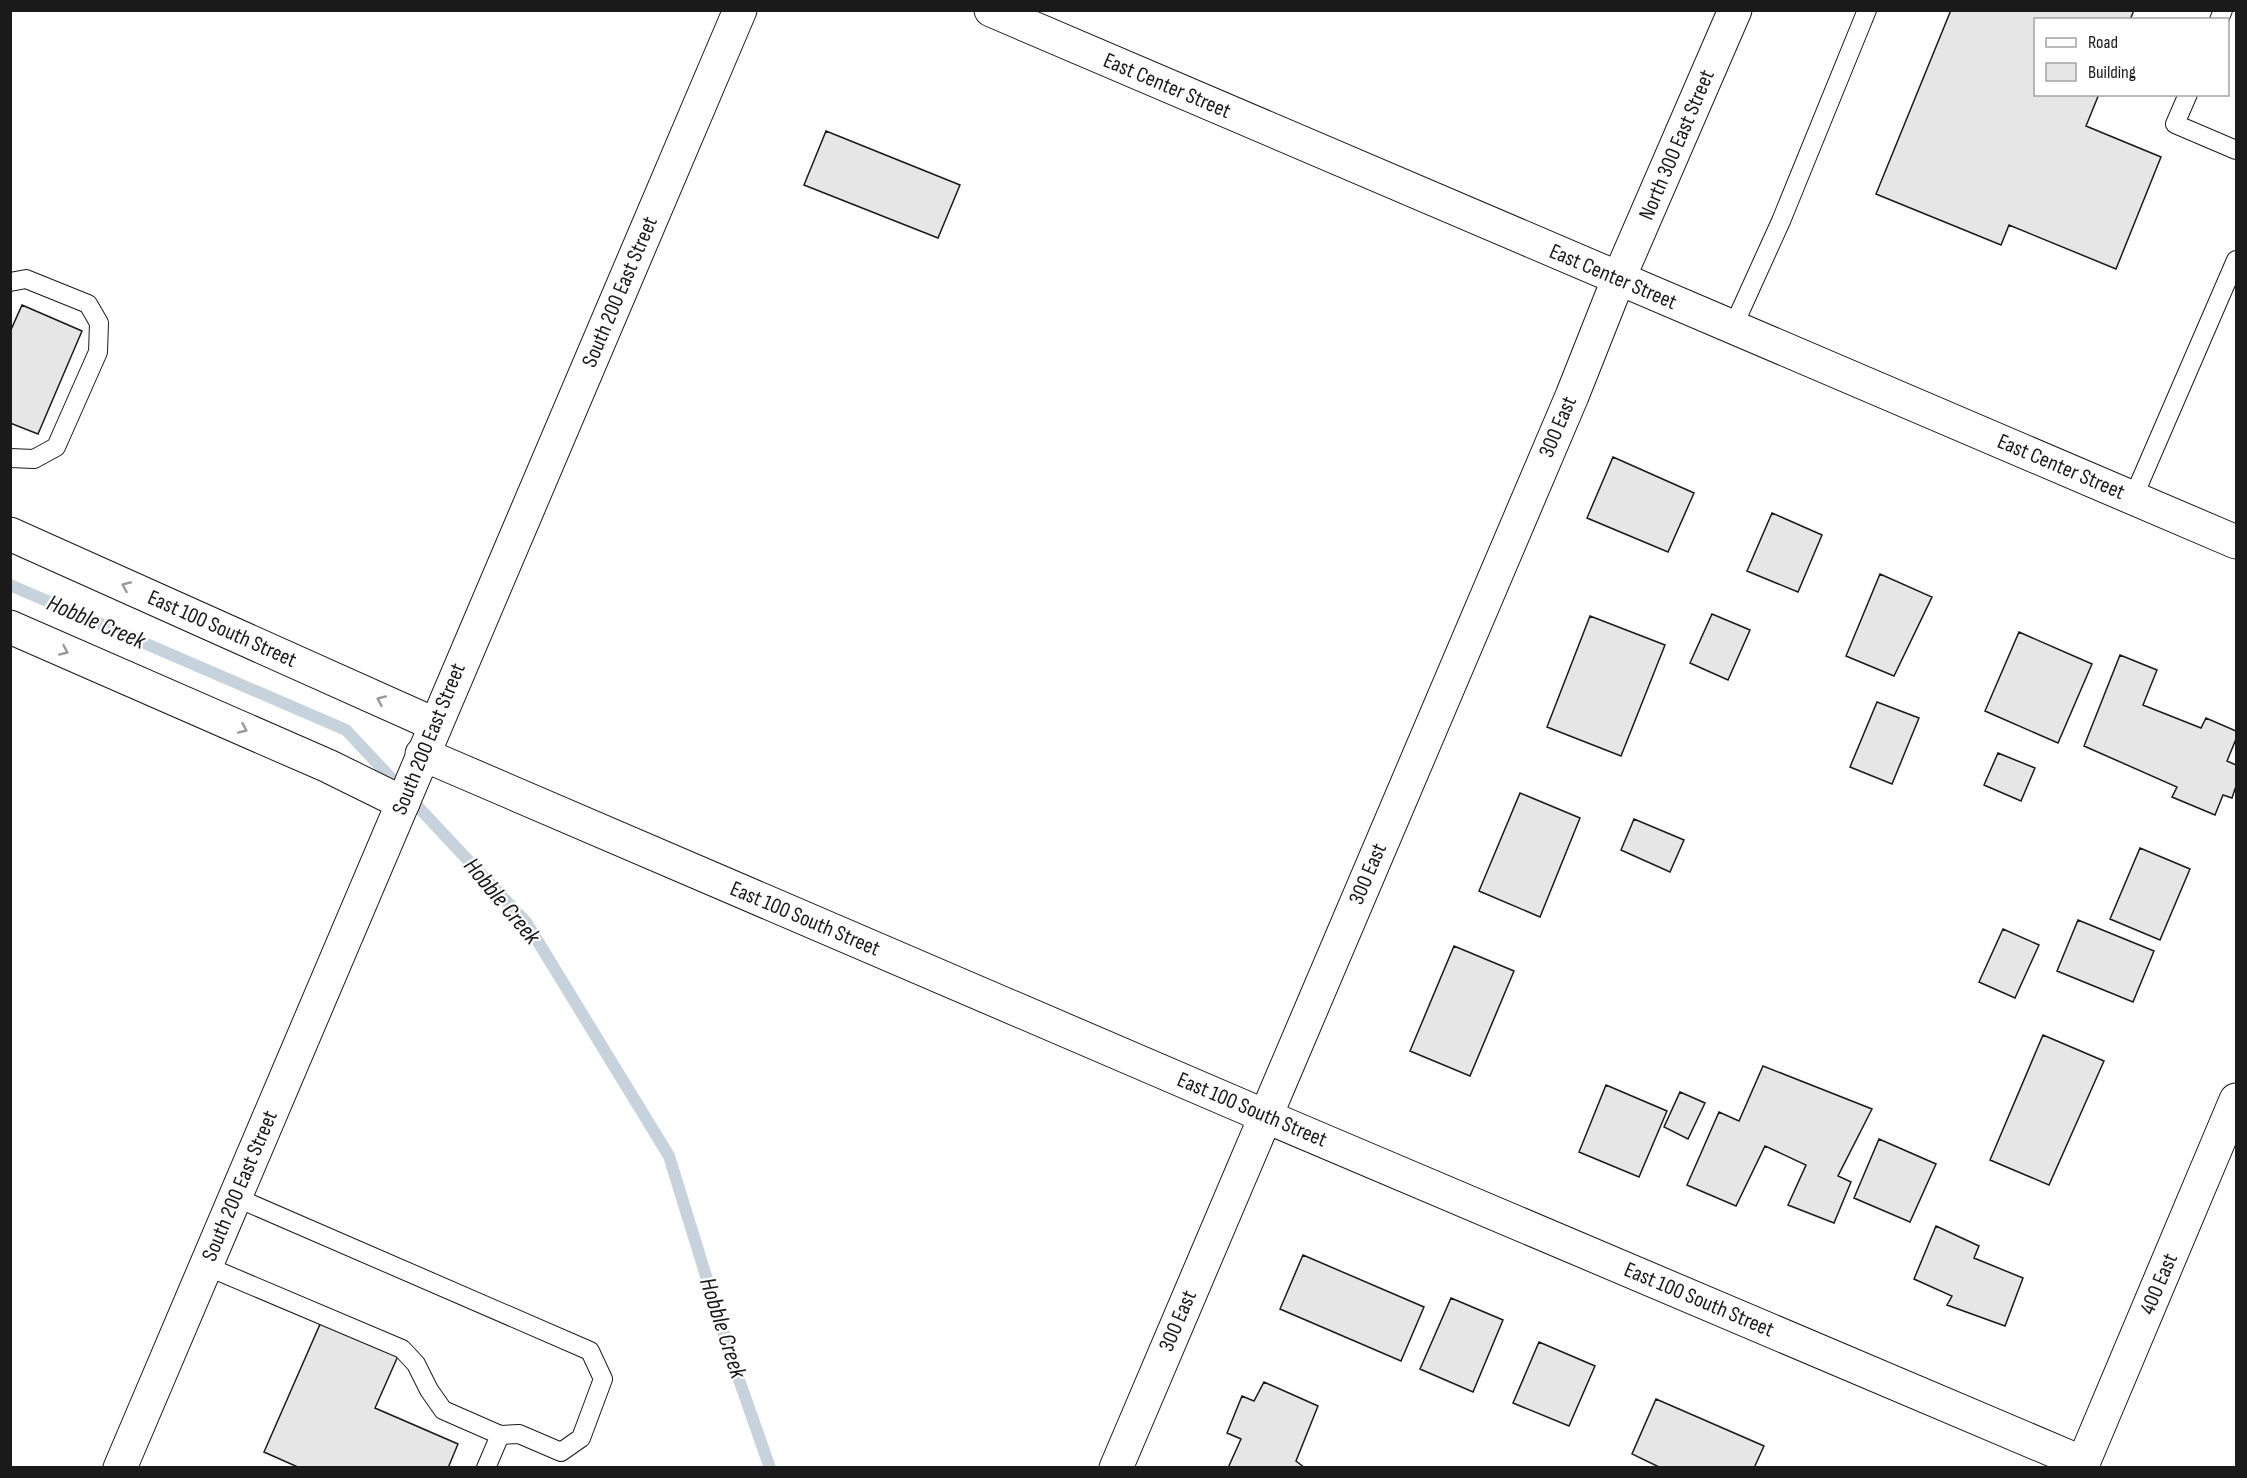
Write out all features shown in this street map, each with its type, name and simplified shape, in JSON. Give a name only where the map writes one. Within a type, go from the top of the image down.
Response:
[{"type":"street","name":"South 200 East Street","points":[[120,1467],[403,803],[434,724],[740,10]]},
{"type":"street","name":"East Center Street","points":[[991,10],[2236,543]]},
{"type":"street","name":"North 300 East Street","points":[[1618,280],[1735,10]]},
{"type":"street","name":"300 East","points":[[1116,1467],[1572,396],[1618,280]]},
{"type":"street","name":"East 100 South Street","points":[[10,534],[434,724]]},
{"type":"street","points":[[10,627],[328,766],[403,803]]},
{"type":"street","name":"East 100 South Street","points":[[421,758],[2082,1465]]},
{"type":"street","name":"400 East","points":[[2082,1465],[2236,1100]]},
{"type":"lane","points":[[1733,327],[1781,221],[1867,10]]},
{"type":"lane","points":[[2187,96],[2175,124],[2236,150]]},
{"type":"lane","points":[[2133,498],[2236,260]]},
{"type":"lane","points":[[10,282],[26,279],[88,304],[99,322],[98,352],[56,447],[34,459],[10,458]]},
{"type":"lane","points":[[206,1266],[402,1349],[416,1364],[429,1390],[443,1410],[501,1435],[519,1434],[561,1452],[581,1438],[603,1379],[590,1352],[235,1197]]},
{"type":"lane","points":[[486,1467],[501,1435]]},
{"type":"building","points":[[1951,10],[2134,10],[2131,18],[2034,18],[2034,96],[2098,96],[2086,126],[2161,157],[2116,269],[2009,225],[2001,245],[1876,194]]},
{"type":"building","points":[[826,131],[960,185],[938,238],[804,185]]},
{"type":"building","points":[[22,305],[82,331],[38,434],[10,423],[10,332]]},
{"type":"building","points":[[1613,457],[1694,493],[1668,552],[1587,518]]},
{"type":"building","points":[[1772,513],[1822,535],[1798,592],[1747,571]]},
{"type":"building","points":[[1880,574],[1932,597],[1894,676],[1846,656]]},
{"type":"building","points":[[1712,614],[1750,630],[1728,680],[1690,663]]},
{"type":"building","points":[[1590,616],[1665,645],[1621,756],[1547,727]]},
{"type":"building","points":[[2019,632],[2092,664],[2058,743],[1985,711]]},
{"type":"building","points":[[2120,655],[2157,670],[2143,705],[2201,728],[2206,718],[2236,731],[2236,739],[2227,761],[2236,765],[2236,786],[2232,798],[2223,795],[2215,815],[2172,797],[2177,787],[2084,746]]},
{"type":"building","points":[[1877,702],[1919,718],[1892,784],[1850,767]]},
{"type":"building","points":[[1998,753],[2035,768],[2021,801],[1984,785]]},
{"type":"building","points":[[1520,793],[1580,818],[1540,917],[1479,891]]},
{"type":"building","points":[[1634,819],[1684,840],[1670,872],[1621,850]]},
{"type":"building","points":[[2140,848],[2190,869],[2160,940],[2110,919]]},
{"type":"building","points":[[2078,920],[2154,951],[2133,1002],[2057,971]]},
{"type":"building","points":[[2003,929],[2039,945],[2015,998],[1979,982]]},
{"type":"building","points":[[1454,946],[1514,971],[1470,1076],[1410,1051]]},
{"type":"building","points":[[2043,1035],[2104,1061],[2049,1185],[1990,1160]]},
{"type":"building","points":[[1763,1066],[1872,1109],[1838,1176],[1851,1182],[1834,1223],[1788,1205],[1806,1165],[1765,1146],[1736,1206],[1687,1185],[1719,1112],[1739,1121]]},
{"type":"building","points":[[1606,1085],[1667,1111],[1639,1177],[1579,1152]]},
{"type":"building","points":[[1680,1092],[1705,1103],[1688,1139],[1664,1127]]},
{"type":"building","points":[[1879,1139],[1936,1164],[1910,1222],[1854,1198]]},
{"type":"building","points":[[1936,1226],[1979,1246],[1974,1258],[2023,1278],[2005,1326],[1947,1305],[1952,1296],[1914,1279]]},
{"type":"building","points":[[1303,1255],[1424,1307],[1401,1361],[1280,1309]]},
{"type":"building","points":[[1451,1298],[1503,1320],[1473,1392],[1420,1369]]},
{"type":"building","points":[[321,1322],[398,1356],[375,1408],[458,1444],[448,1468],[300,1468],[264,1452]]},
{"type":"building","points":[[1539,1342],[1595,1366],[1569,1426],[1513,1403]]},
{"type":"building","points":[[1264,1382],[1318,1406],[1296,1461],[1305,1468],[1228,1468],[1241,1439],[1227,1433],[1242,1396],[1254,1401]]},
{"type":"building","points":[[1656,1399],[1764,1446],[1754,1468],[1661,1468],[1632,1454]]},
{"type":"waterway","name":"Hobble Creek","points":[[10,585],[346,730],[526,922],[669,1156],[730,1354],[770,1468]]}]
